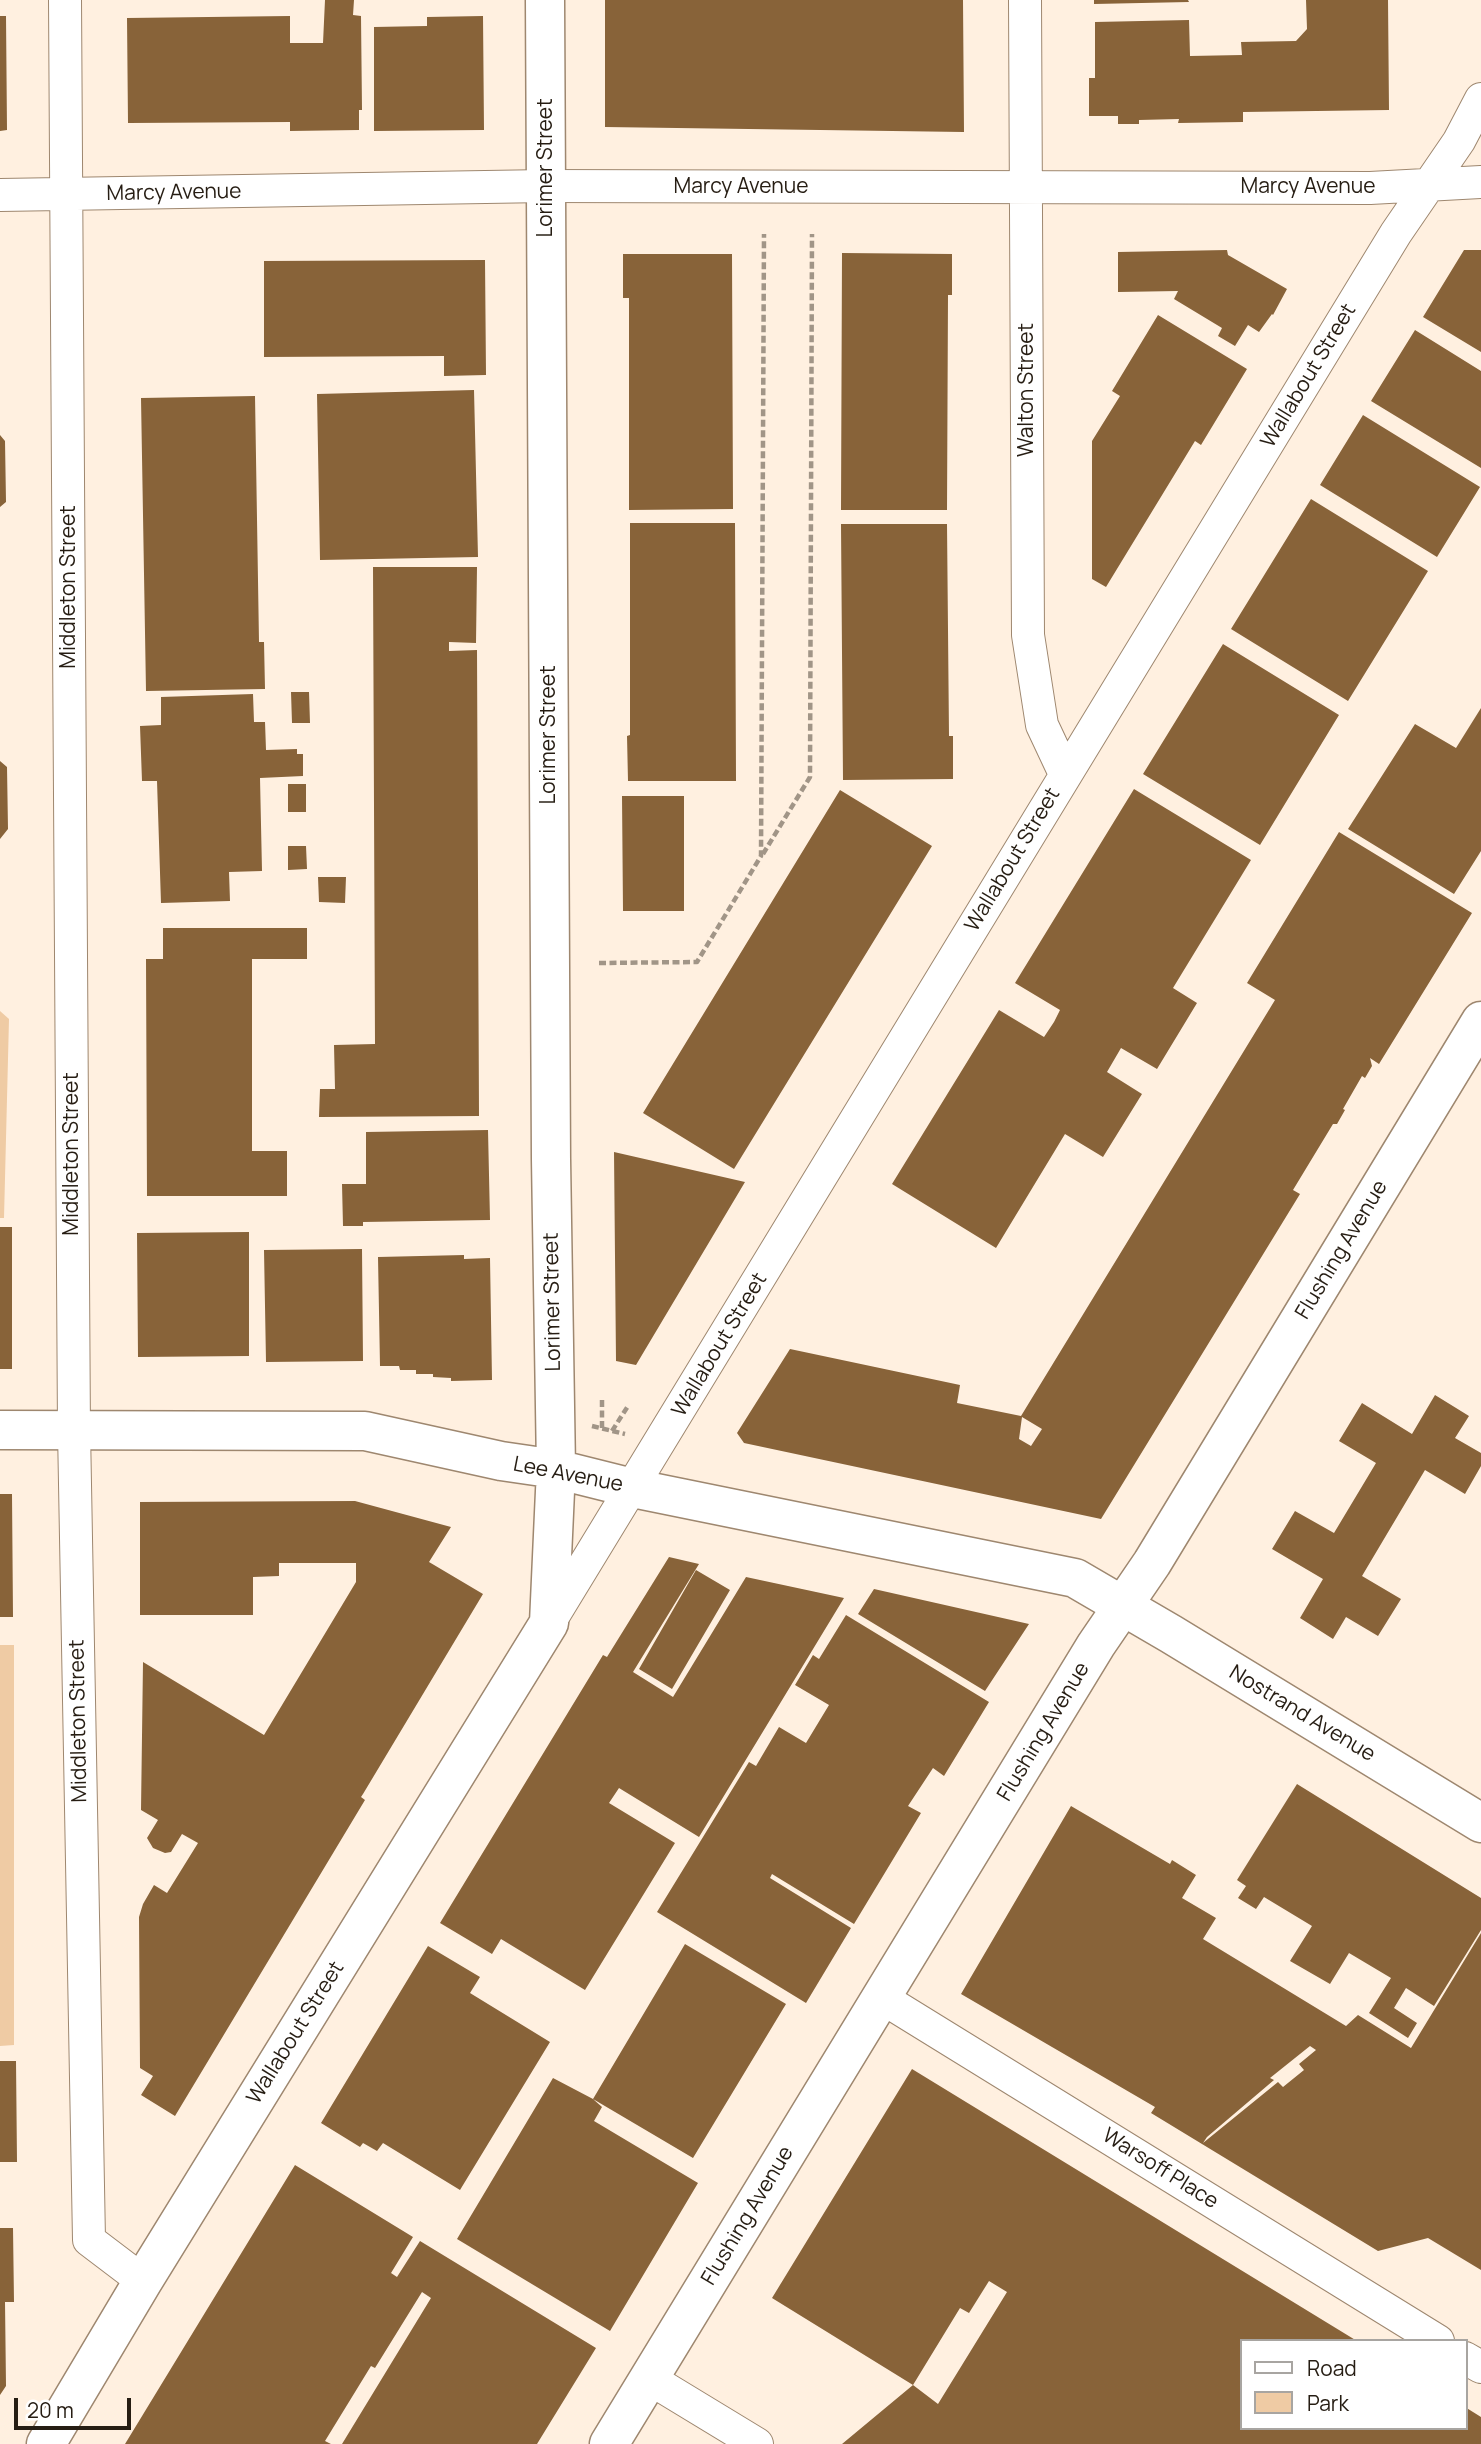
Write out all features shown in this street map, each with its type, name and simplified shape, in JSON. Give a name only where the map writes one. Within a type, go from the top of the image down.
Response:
[{"type":"main road","name":"Lorimer Street","points":[[545,0],[551,1159],[556,1469]]},
{"type":"main road","name":"Flushing Avenue","points":[[610,2444],[1096,1645],[1152,1563],[1481,1021]]},
{"type":"main road","name":"Lee Avenue","points":[[0,1430],[365,1431],[1075,1578],[1123,1606]]},
{"type":"main road","name":"Wallabout Street","points":[[46,2444],[143,2281],[550,1623],[556,1469]]},
{"type":"main road","name":"Nostrand Avenue","points":[[1123,1606],[1481,1823]]},
{"type":"street","name":"Middleton Street","points":[[65,0],[74,1430],[89,2239],[143,2281]]},
{"type":"street","name":"Walton Street","points":[[1025,0],[1028,635],[1042,725],[1065,774]]},
{"type":"street","name":"Wallabout Street","points":[[550,1623],[1396,233],[1459,141],[1481,99]]},
{"type":"street","name":"Marcy Avenue","points":[[0,195],[546,186],[1370,188],[1481,182]]},
{"type":"street","name":"Warsoff Place","points":[[882,1998],[1435,2339]]},
{"type":"street","points":[[650,2379],[757,2444]]},
{"type":"path","points":[[761,856],[764,234]]},
{"type":"path","points":[[599,963],[697,962],[810,777],[812,234]]},
{"type":"path","points":[[602,1400],[603,1428]]},
{"type":"path","points":[[612,1431],[628,1406]]},
{"type":"path","points":[[587,1425],[632,1435]]},
{"type":"green space","points":[[0,1011],[9,1019],[4,1218],[0,1218]]},
{"type":"green space","points":[[0,1645],[14,1645],[14,2045],[0,2046]]},
{"type":"building","points":[[325,0],[354,0],[353,15],[361,16],[362,110],[359,110],[359,130],[290,131],[290,122],[128,123],[127,18],[290,16],[290,43],[323,43]]},
{"type":"building","points":[[605,0],[963,0],[964,132],[605,127]]},
{"type":"building","points":[[1094,0],[1188,0],[1189,2],[1094,4]]},
{"type":"building","points":[[1306,0],[1388,0],[1389,110],[1243,112],[1243,122],[1178,123],[1179,119],[1139,120],[1139,124],[1118,124],[1118,116],[1089,116],[1089,78],[1095,78],[1095,22],[1189,20],[1190,56],[1242,55],[1241,42],[1296,41],[1307,29]]},
{"type":"building","points":[[0,16],[6,16],[7,130],[0,131]]},
{"type":"building","points":[[483,16],[484,130],[374,131],[374,27],[427,26],[427,17]]},
{"type":"building","points":[[1227,250],[1228,255],[1287,289],[1273,315],[1259,332],[1248,325],[1235,346],[1218,336],[1222,328],[1174,299],[1178,291],[1118,292],[1118,252]]},
{"type":"building","points":[[1464,250],[1481,250],[1481,352],[1423,317]]},
{"type":"building","points":[[842,253],[952,254],[952,295],[948,295],[947,510],[841,510]]},
{"type":"building","points":[[623,254],[732,254],[733,509],[629,510],[629,298],[623,298]]},
{"type":"building","points":[[485,260],[486,375],[444,376],[444,356],[264,357],[264,261]]},
{"type":"building","points":[[1158,315],[1247,369],[1201,445],[1195,441],[1106,587],[1092,579],[1092,441],[1120,396],[1112,391]]},
{"type":"building","points":[[1415,330],[1481,371],[1481,468],[1371,401]]},
{"type":"building","points":[[474,390],[478,557],[320,560],[317,394]]},
{"type":"building","points":[[255,396],[259,642],[264,642],[265,689],[146,691],[141,398]]},
{"type":"building","points":[[1363,415],[1480,487],[1437,557],[1320,485]]},
{"type":"building","points":[[0,435],[5,441],[6,502],[0,507]]},
{"type":"building","points":[[1311,499],[1428,571],[1348,701],[1231,629]]},
{"type":"building","points":[[630,523],[735,523],[736,781],[628,781]]},
{"type":"building","points":[[841,524],[947,524],[949,736],[953,736],[953,779],[843,780]]},
{"type":"building","points":[[373,567],[477,567],[476,643],[449,642],[449,651],[477,650],[479,1116],[319,1117],[320,1089],[335,1089],[334,1045],[375,1044]]},
{"type":"building","points":[[1223,644],[1339,715],[1260,845],[1143,774]]},
{"type":"building","points":[[291,692],[309,692],[310,723],[292,723]]},
{"type":"building","points":[[253,694],[254,722],[265,722],[266,750],[297,749],[297,754],[303,754],[303,776],[260,778],[262,871],[229,872],[230,901],[161,903],[157,781],[142,781],[140,726],[161,725],[161,697]]},
{"type":"building","points":[[1481,708],[1481,851],[1454,894],[1348,829],[1415,724],[1456,748]]},
{"type":"building","points":[[0,761],[7,767],[8,829],[0,839]]},
{"type":"building","points":[[288,784],[306,784],[306,812],[288,812]]},
{"type":"building","points":[[1134,789],[1251,860],[1173,988],[1197,1003],[1157,1069],[1121,1048],[1107,1072],[1142,1094],[1103,1157],[1065,1134],[996,1248],[892,1184],[999,1010],[1044,1037],[1054,1022],[1060,1010],[1015,983]]},
{"type":"building","points":[[840,790],[932,846],[734,1169],[643,1113]]},
{"type":"building","points":[[622,796],[684,796],[684,911],[623,911]]},
{"type":"building","points":[[1339,832],[1472,913],[1379,1064],[1370,1058],[1372,1066],[1365,1078],[1362,1076],[1337,1124],[1333,1124],[1293,1190],[1300,1194],[1101,1519],[744,1443],[737,1433],[790,1349],[960,1385],[957,1403],[1021,1416],[1275,1000],[1247,983]],"holes":[[[1022,1417],[1042,1429],[1031,1446],[1019,1439]]]},
{"type":"building","points":[[288,846],[306,846],[307,869],[288,870]]},
{"type":"building","points":[[318,877],[346,877],[345,903],[319,902]]},
{"type":"building","points":[[163,928],[307,928],[307,959],[252,959],[252,1151],[287,1151],[287,1196],[147,1196],[146,959],[163,959]]},
{"type":"building","points":[[488,1130],[490,1220],[363,1222],[363,1226],[343,1226],[342,1184],[366,1184],[366,1132]]},
{"type":"building","points":[[614,1152],[745,1182],[636,1365],[616,1361]]},
{"type":"building","points":[[0,1227],[12,1227],[12,1369],[0,1369]]},
{"type":"building","points":[[249,1232],[249,1356],[138,1357],[137,1233]]},
{"type":"building","points":[[362,1249],[363,1361],[266,1362],[264,1250]]},
{"type":"building","points":[[464,1255],[464,1259],[490,1258],[492,1380],[451,1381],[451,1378],[433,1377],[433,1374],[416,1374],[416,1370],[400,1370],[399,1366],[380,1366],[378,1257]]},
{"type":"building","points":[[1435,1395],[1469,1416],[1455,1438],[1481,1453],[1481,1466],[1465,1494],[1425,1470],[1362,1576],[1401,1599],[1378,1636],[1346,1617],[1333,1639],[1300,1618],[1323,1579],[1272,1549],[1295,1511],[1334,1533],[1376,1463],[1339,1441],[1362,1403],[1412,1434]]},
{"type":"building","points":[[0,1494],[12,1494],[13,1617],[0,1617]]},
{"type":"building","points":[[355,1501],[451,1527],[429,1562],[483,1594],[361,1797],[365,1800],[175,2116],[141,2095],[153,2076],[140,2068],[139,1917],[154,1885],[167,1893],[198,1843],[182,1834],[171,1852],[165,1853],[153,1848],[147,1838],[158,1820],[141,1810],[143,1662],[264,1735],[356,1582],[356,1563],[279,1563],[279,1576],[253,1577],[253,1615],[140,1615],[140,1502]]},
{"type":"building","points":[[669,1557],[699,1564],[633,1672],[673,1697],[746,1577],[844,1598],[699,1837],[619,1788],[609,1803],[675,1843],[585,1990],[501,1939],[492,1954],[440,1923],[603,1655],[607,1657]]},
{"type":"building","points":[[696,1570],[730,1590],[672,1689],[639,1669]]},
{"type":"building","points":[[874,1589],[1029,1624],[985,1691],[858,1614]]},
{"type":"building","points":[[846,1615],[989,1702],[944,1776],[933,1768],[908,1806],[921,1813],[854,1924],[772,1874],[770,1878],[851,1928],[806,2003],[657,1912],[749,1762],[756,1766],[779,1727],[806,1743],[829,1705],[795,1685],[813,1655],[819,1659]]},
{"type":"building","points":[[1297,1784],[1481,1898],[1481,1930],[1434,2006],[1406,1988],[1394,2008],[1417,2023],[1408,2038],[1369,2013],[1391,1978],[1349,1953],[1330,1984],[1290,1961],[1312,1926],[1264,1897],[1256,1909],[1238,1898],[1246,1886],[1237,1880]]},
{"type":"building","points":[[1071,1806],[1170,1864],[1172,1860],[1196,1875],[1182,1898],[1216,1918],[1203,1939],[1346,2026],[1358,2015],[1411,2048],[1481,1933],[1481,2270],[1428,2238],[1378,2251],[1151,2113],[1155,2107],[961,1994]],"holes":[[[1310,2046],[1316,2050],[1299,2064],[1304,2070],[1283,2087],[1278,2082],[1203,2143],[1274,2080],[1270,2078]]]},
{"type":"building","points":[[685,1944],[786,2004],[693,2158],[593,2099]]},
{"type":"building","points":[[428,1946],[480,1977],[470,1993],[550,2042],[460,2190],[383,2143],[377,2151],[363,2143],[360,2147],[321,2123]]},
{"type":"building","points":[[0,2061],[16,2061],[17,2162],[0,2162]]},
{"type":"building","points":[[912,2069],[1354,2339],[1240,2339],[1240,2430],[1467,2430],[1467,2408],[1481,2417],[1481,2444],[842,2444],[913,2385],[772,2298]],"holes":[[[989,2281],[1007,2292],[938,2404],[913,2385],[960,2308],[969,2313]]]},
{"type":"building","points":[[553,2078],[593,2099],[602,2107],[594,2121],[698,2183],[610,2331],[457,2239]]},
{"type":"building","points":[[295,2165],[413,2237],[391,2273],[397,2277],[420,2241],[596,2348],[537,2444],[342,2444],[431,2298],[422,2292],[375,2368],[371,2366],[325,2441],[331,2444],[125,2444]]},
{"type":"building","points":[[0,2228],[13,2228],[14,2302],[5,2302],[6,2386],[0,2395]]}]
